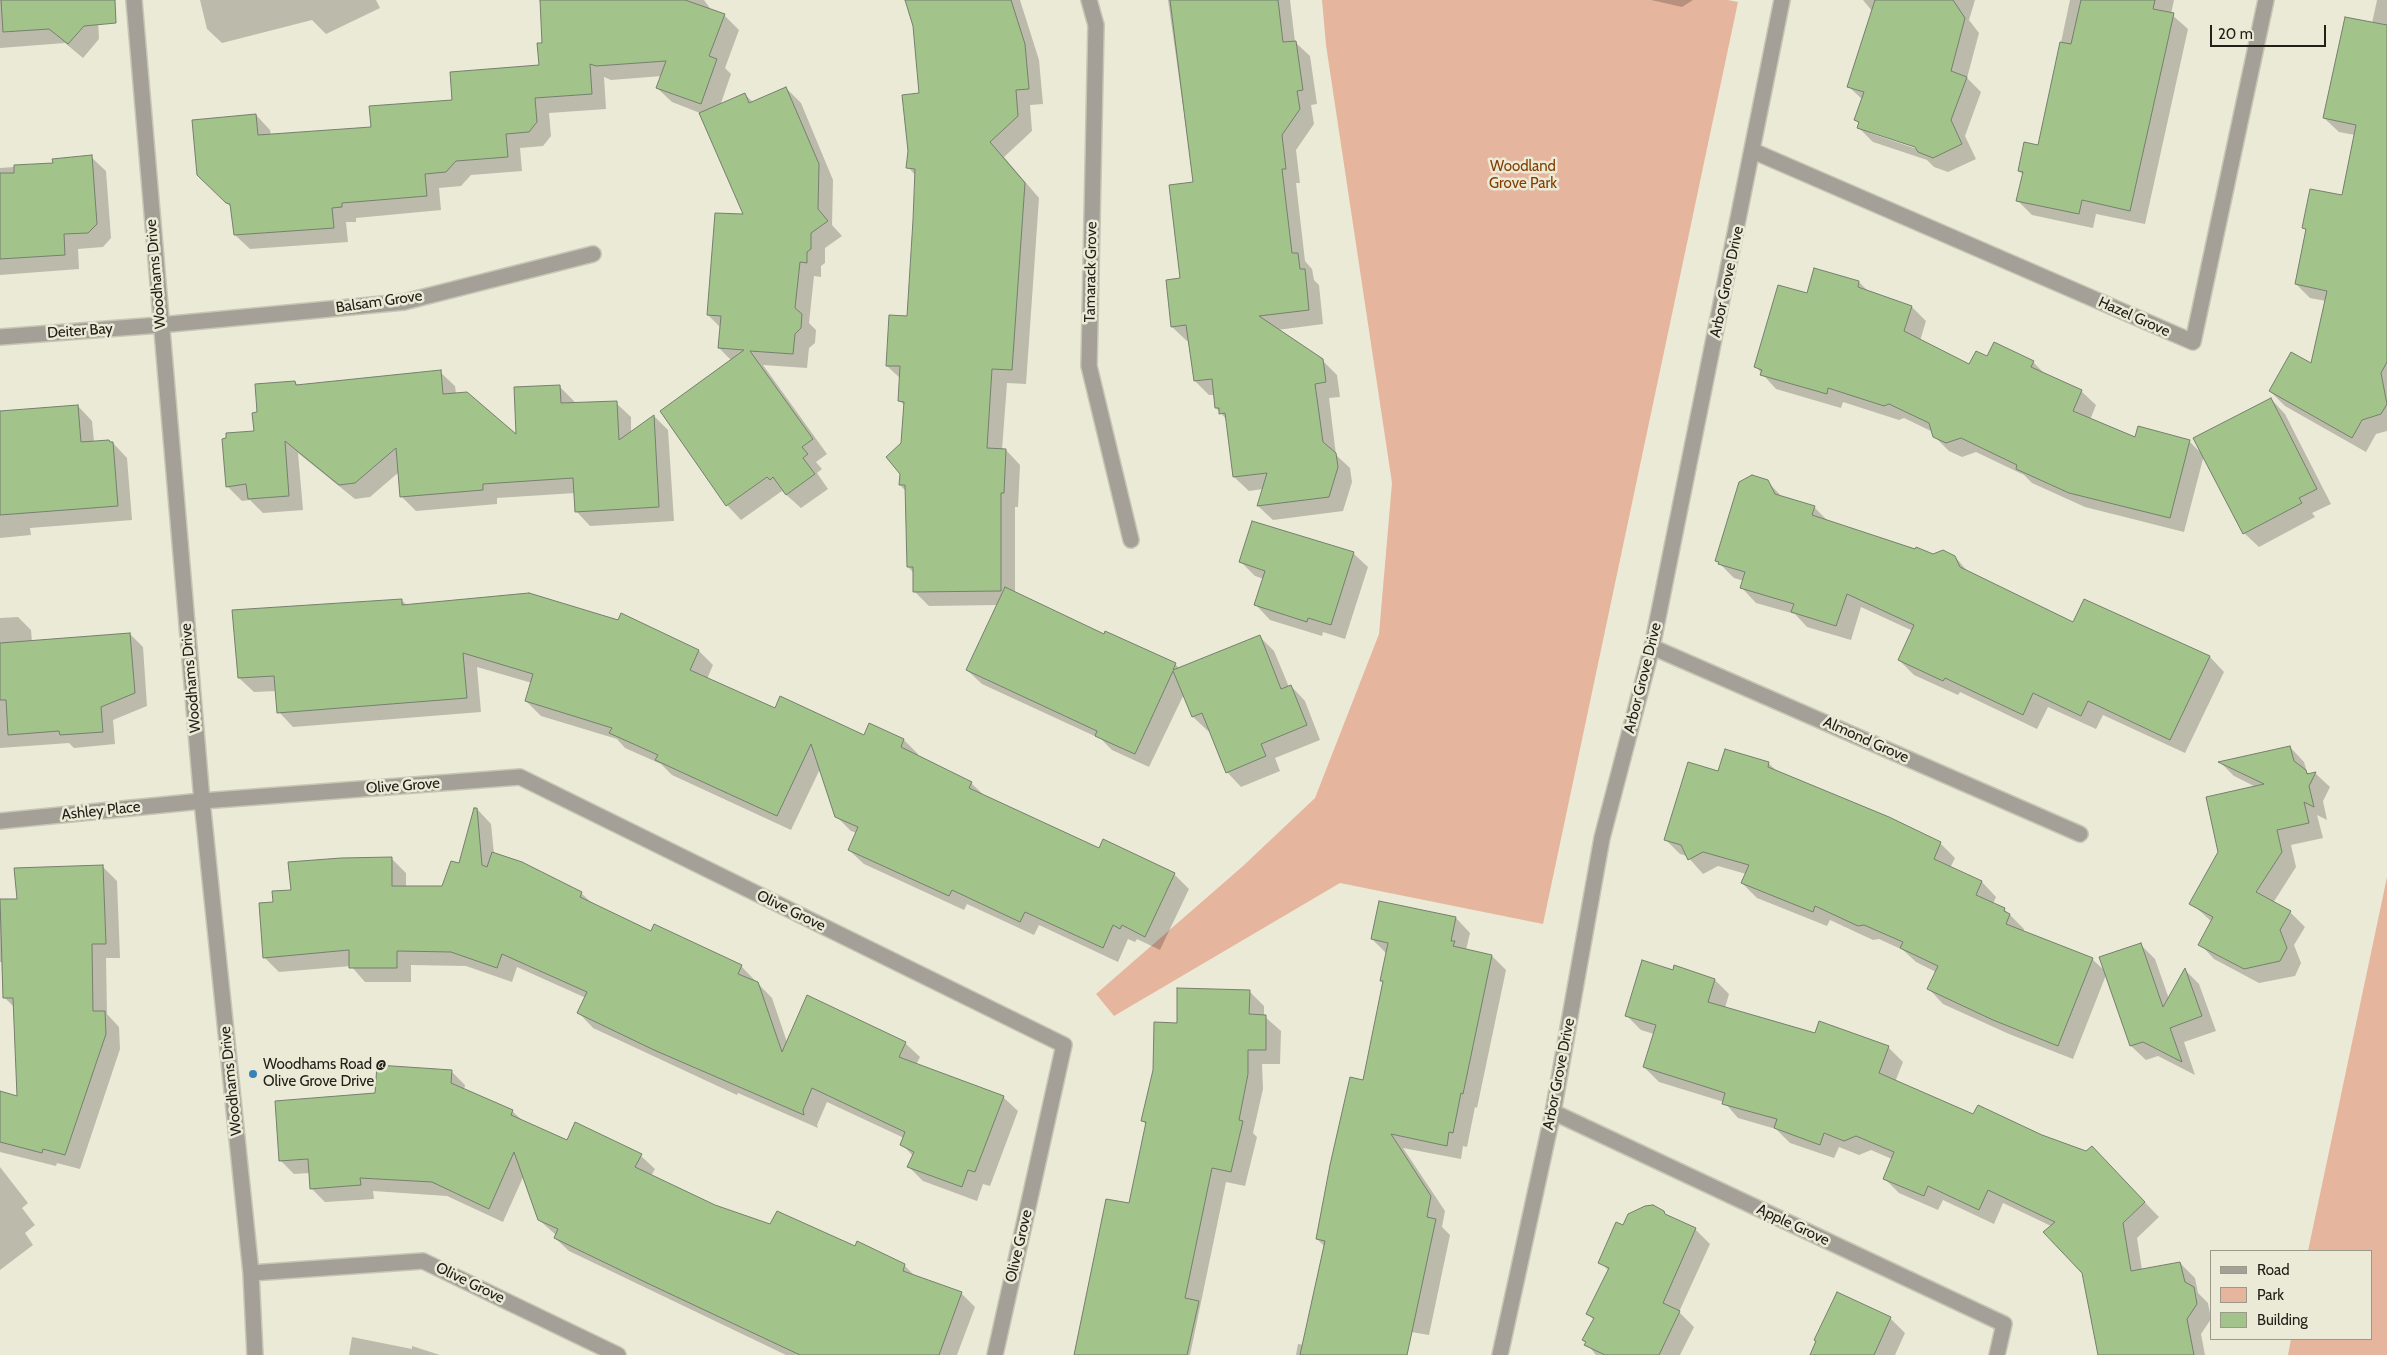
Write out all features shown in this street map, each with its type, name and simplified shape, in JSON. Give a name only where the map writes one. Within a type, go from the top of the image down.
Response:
[{"type":"street","name":"Woodhams Drive","points":[[134,0],[160,325],[202,801],[251,1273],[255,1355]]},
{"type":"street","name":"Tamarack Grove","points":[[1089,0],[1096,25],[1089,366],[1131,540]]},
{"type":"street","name":"Arbor Grove Drive","points":[[1500,1355],[1553,1112],[1602,838],[1652,647],[1782,0]]},
{"type":"street","name":"Hazel Grove","points":[[1753,151],[2193,342],[2266,0]]},
{"type":"street","name":"Balsam Grove","points":[[160,325],[404,302],[593,254]]},
{"type":"street","name":"Deiter Bay","points":[[0,337],[160,325]]},
{"type":"street","name":"Almond Grove","points":[[1652,647],[2080,834]]},
{"type":"street","name":"Olive Grove","points":[[202,801],[520,777],[1064,1045],[995,1355]]},
{"type":"street","name":"Ashley Place","points":[[0,821],[202,801]]},
{"type":"street","name":"Apple Grove","points":[[1553,1112],[2004,1324],[1998,1355]]},
{"type":"street","name":"Olive Grove","points":[[251,1273],[423,1261],[618,1355]]},
{"type":"green space","name":"Woodland Grove Park","points":[[1322,0],[1728,0],[1738,2],[1543,924],[1340,883],[1114,1016],[1096,994],[1243,866],[1315,798],[1379,634],[1392,483],[1326,45]]},
{"type":"green space","points":[[2387,877],[2387,1355],[2288,1355],[2291,1340],[2372,1340],[2372,1250],[2308,1250]]},
{"type":"building","points":[[1,0],[115,0],[116,23],[84,26],[68,44],[49,29],[3,32]]},
{"type":"building","points":[[540,0],[685,0],[725,14],[709,56],[717,59],[701,104],[656,88],[666,61],[596,66],[590,64],[592,94],[535,98],[537,122],[529,132],[506,134],[508,157],[456,161],[446,172],[425,174],[427,196],[342,203],[342,207],[332,208],[334,228],[234,235],[230,204],[226,203],[197,175],[192,120],[256,114],[258,135],[371,127],[369,106],[452,100],[450,72],[539,65],[537,43],[542,43]]},
{"type":"building","points":[[905,0],[1011,0],[1025,44],[1029,89],[1016,90],[1018,116],[990,142],[1025,183],[1012,370],[992,369],[987,448],[1006,449],[1004,493],[1001,493],[1001,591],[913,592],[913,567],[907,567],[905,485],[899,485],[900,474],[886,457],[901,443],[904,402],[898,401],[900,366],[886,366],[889,315],[907,316],[913,220],[915,169],[906,168],[908,151],[902,95],[919,93],[913,26]]},
{"type":"building","points":[[1170,0],[1278,0],[1283,42],[1296,41],[1303,90],[1297,91],[1300,109],[1282,135],[1286,169],[1282,169],[1292,253],[1298,253],[1300,269],[1305,269],[1309,310],[1259,316],[1323,359],[1326,382],[1315,384],[1323,442],[1336,453],[1338,467],[1329,497],[1257,506],[1267,473],[1233,477],[1225,413],[1219,414],[1219,408],[1215,408],[1212,379],[1194,381],[1186,325],[1171,327],[1166,280],[1180,278],[1169,185],[1193,182]]},
{"type":"building","points":[[1875,0],[1953,0],[1965,18],[1951,71],[1967,77],[1951,120],[1962,144],[1933,158],[1918,152],[1915,147],[1857,128],[1859,122],[1854,120],[1864,92],[1847,87]]},
{"type":"building","points":[[2081,0],[2155,0],[2153,9],[2174,13],[2130,211],[2082,200],[2079,214],[2016,201],[2023,172],[2018,171],[2024,142],[2038,145],[2060,42],[2071,44]]},
{"type":"building","points":[[2345,17],[2387,25],[2387,362],[2381,373],[2387,404],[2381,414],[2362,420],[2352,438],[2269,391],[2291,352],[2311,363],[2327,291],[2295,284],[2306,229],[2302,228],[2310,189],[2342,195],[2356,125],[2323,118]]},
{"type":"building","points":[[786,87],[819,164],[818,209],[828,221],[811,233],[811,249],[807,252],[807,263],[800,262],[795,308],[802,314],[801,328],[795,334],[793,354],[750,351],[813,439],[802,447],[808,454],[803,458],[815,474],[786,495],[773,477],[770,480],[767,477],[726,506],[660,411],[744,350],[718,348],[721,316],[707,315],[715,213],[743,214],[699,113],[745,93],[749,103]]},
{"type":"building","points":[[92,155],[97,224],[88,233],[64,234],[65,255],[0,259],[0,173],[14,173],[14,165],[53,163],[52,159]]},
{"type":"building","points":[[1814,268],[1859,281],[1858,287],[1912,306],[1904,331],[1969,364],[1976,351],[1987,356],[1994,342],[2034,361],[2031,367],[2082,390],[2073,411],[2135,437],[2138,426],[2190,440],[2170,518],[2069,493],[2016,469],[2017,465],[1961,438],[1946,443],[1933,437],[1929,423],[1889,404],[1884,406],[1828,388],[1827,394],[1760,375],[1762,370],[1754,367],[1778,285],[1807,293]]},
{"type":"building","points":[[441,370],[443,394],[467,392],[516,434],[514,387],[560,385],[561,403],[617,401],[619,440],[654,415],[659,507],[575,512],[573,478],[483,484],[483,490],[400,497],[396,448],[355,483],[339,485],[285,441],[289,496],[248,499],[246,484],[226,487],[222,439],[226,438],[226,433],[254,431],[252,413],[257,412],[255,384],[295,381],[296,385]]},
{"type":"building","points":[[2271,398],[2317,489],[2299,498],[2302,503],[2243,534],[2193,438]]},
{"type":"building","points":[[78,405],[81,442],[109,440],[113,442],[118,506],[0,515],[0,411]]},
{"type":"building","points":[[1752,475],[1768,480],[1775,494],[1815,506],[1812,515],[1933,554],[1943,550],[1955,556],[1960,567],[2073,622],[2084,599],[2210,656],[2170,740],[2088,701],[2081,716],[2033,693],[2023,715],[1945,678],[1943,681],[1898,660],[1914,625],[1847,594],[1836,626],[1791,612],[1794,604],[1740,588],[1745,572],[1718,564],[1719,562],[1715,561],[1739,482]]},
{"type":"building","points":[[1252,521],[1354,552],[1331,625],[1308,618],[1307,622],[1254,605],[1265,571],[1239,562]]},
{"type":"building","points":[[1005,587],[1104,634],[1105,631],[1176,663],[1173,670],[1260,635],[1281,689],[1291,685],[1307,725],[1261,744],[1266,756],[1226,773],[1202,713],[1192,717],[1173,671],[1135,754],[1119,747],[1095,736],[1097,731],[966,670]]},
{"type":"building","points":[[529,593],[618,620],[621,613],[699,650],[690,670],[775,708],[780,696],[864,735],[869,723],[904,739],[901,747],[972,782],[969,788],[1099,848],[1103,839],[1175,873],[1145,937],[1122,925],[1120,929],[1113,925],[1103,948],[1025,912],[1020,922],[952,890],[949,896],[848,850],[858,827],[835,817],[811,744],[777,816],[655,760],[658,755],[609,733],[612,728],[525,701],[533,674],[463,653],[467,698],[277,713],[274,676],[238,678],[232,610],[402,599],[402,605]]},
{"type":"building","points":[[130,633],[135,693],[101,707],[103,732],[60,735],[59,731],[8,735],[6,700],[0,700],[0,643]]},
{"type":"building","points":[[2290,746],[2294,761],[2306,770],[2307,774],[2316,772],[2309,786],[2314,807],[2304,802],[2309,823],[2277,830],[2282,852],[2256,892],[2291,911],[2280,930],[2287,948],[2280,961],[2244,969],[2198,945],[2213,917],[2189,904],[2218,852],[2206,797],[2264,784],[2218,762]]},
{"type":"building","points":[[1725,749],[1769,762],[1768,767],[1889,817],[1941,842],[1934,859],[1982,881],[1976,895],[2005,908],[2004,911],[2010,914],[2006,924],[2093,958],[2058,1046],[1993,1020],[1927,989],[1938,966],[1900,948],[1903,942],[1864,925],[1858,926],[1815,906],[1813,912],[1741,883],[1749,865],[1703,852],[1688,860],[1681,845],[1664,840],[1688,762],[1718,771]]},
{"type":"building","points":[[474,808],[477,808],[482,865],[487,867],[492,852],[522,862],[582,892],[580,897],[651,931],[654,924],[742,965],[738,974],[758,982],[782,1052],[807,995],[906,1042],[899,1057],[1004,1096],[975,1172],[968,1170],[962,1187],[907,1167],[914,1152],[900,1145],[905,1132],[812,1088],[803,1110],[804,1115],[654,1050],[577,1013],[587,992],[502,954],[497,968],[451,952],[397,951],[397,968],[349,968],[349,950],[263,958],[259,903],[273,902],[272,891],[291,890],[288,862],[392,857],[392,886],[442,886],[451,861],[459,863]]},
{"type":"building","points":[[103,865],[106,944],[92,944],[93,1011],[105,1011],[106,1034],[65,1155],[43,1149],[42,1153],[0,1142],[0,1091],[17,1096],[13,998],[3,998],[0,899],[17,899],[14,868]]},
{"type":"building","points":[[1379,901],[1456,917],[1451,941],[1455,941],[1453,946],[1492,955],[1463,1094],[1461,1093],[1453,1133],[1449,1132],[1447,1146],[1391,1134],[1431,1196],[1427,1217],[1436,1219],[1407,1355],[1300,1355],[1325,1241],[1316,1239],[1330,1165],[1350,1077],[1363,1080],[1383,981],[1380,981],[1388,943],[1371,939]]},
{"type":"building","points":[[2141,943],[2163,1007],[2185,968],[2202,1016],[2170,1028],[2182,1062],[2143,1042],[2130,1046],[2099,957]]},
{"type":"building","points":[[1642,960],[1673,970],[1674,965],[1715,979],[1708,1002],[1815,1033],[1819,1021],[1889,1046],[1879,1073],[1973,1114],[1978,1105],[2042,1135],[2086,1151],[2092,1146],[2145,1202],[2123,1223],[2131,1271],[2180,1262],[2185,1282],[2194,1287],[2197,1304],[2187,1319],[2194,1355],[2098,1355],[2082,1273],[2043,1232],[2055,1222],[1988,1190],[1979,1210],[1928,1186],[1924,1196],[1883,1179],[1894,1152],[1856,1136],[1844,1141],[1824,1133],[1820,1145],[1774,1128],[1777,1119],[1722,1104],[1725,1093],[1643,1067],[1656,1025],[1625,1016]]},
{"type":"building","points":[[1177,988],[1250,990],[1249,1014],[1266,1015],[1266,1050],[1248,1050],[1248,1074],[1239,1120],[1243,1121],[1231,1172],[1212,1168],[1185,1298],[1199,1301],[1187,1355],[1074,1355],[1106,1199],[1129,1203],[1146,1122],[1141,1121],[1153,1070],[1154,1022],[1177,1023]]},
{"type":"building","points":[[377,1065],[452,1070],[451,1083],[513,1110],[511,1115],[567,1140],[575,1122],[642,1154],[635,1167],[715,1205],[770,1224],[777,1211],[855,1246],[857,1241],[905,1264],[903,1271],[962,1292],[939,1355],[800,1355],[647,1283],[554,1238],[558,1229],[538,1220],[514,1152],[489,1209],[432,1182],[360,1178],[361,1185],[310,1189],[308,1159],[279,1161],[275,1101],[375,1093]]},
{"type":"building","points":[[1653,1205],[1664,1211],[1665,1214],[1696,1228],[1663,1303],[1680,1311],[1659,1355],[1605,1355],[1584,1345],[1586,1342],[1582,1340],[1594,1318],[1586,1314],[1609,1268],[1598,1263],[1616,1222],[1623,1225],[1628,1214],[1645,1206]]},
{"type":"building","points":[[1837,1292],[1891,1317],[1874,1355],[1810,1355],[1816,1341],[1814,1340]]},
{"type":"place","name":"Woodhams Road @ Olive Grove Drive","points":[[253,1074]]}]
